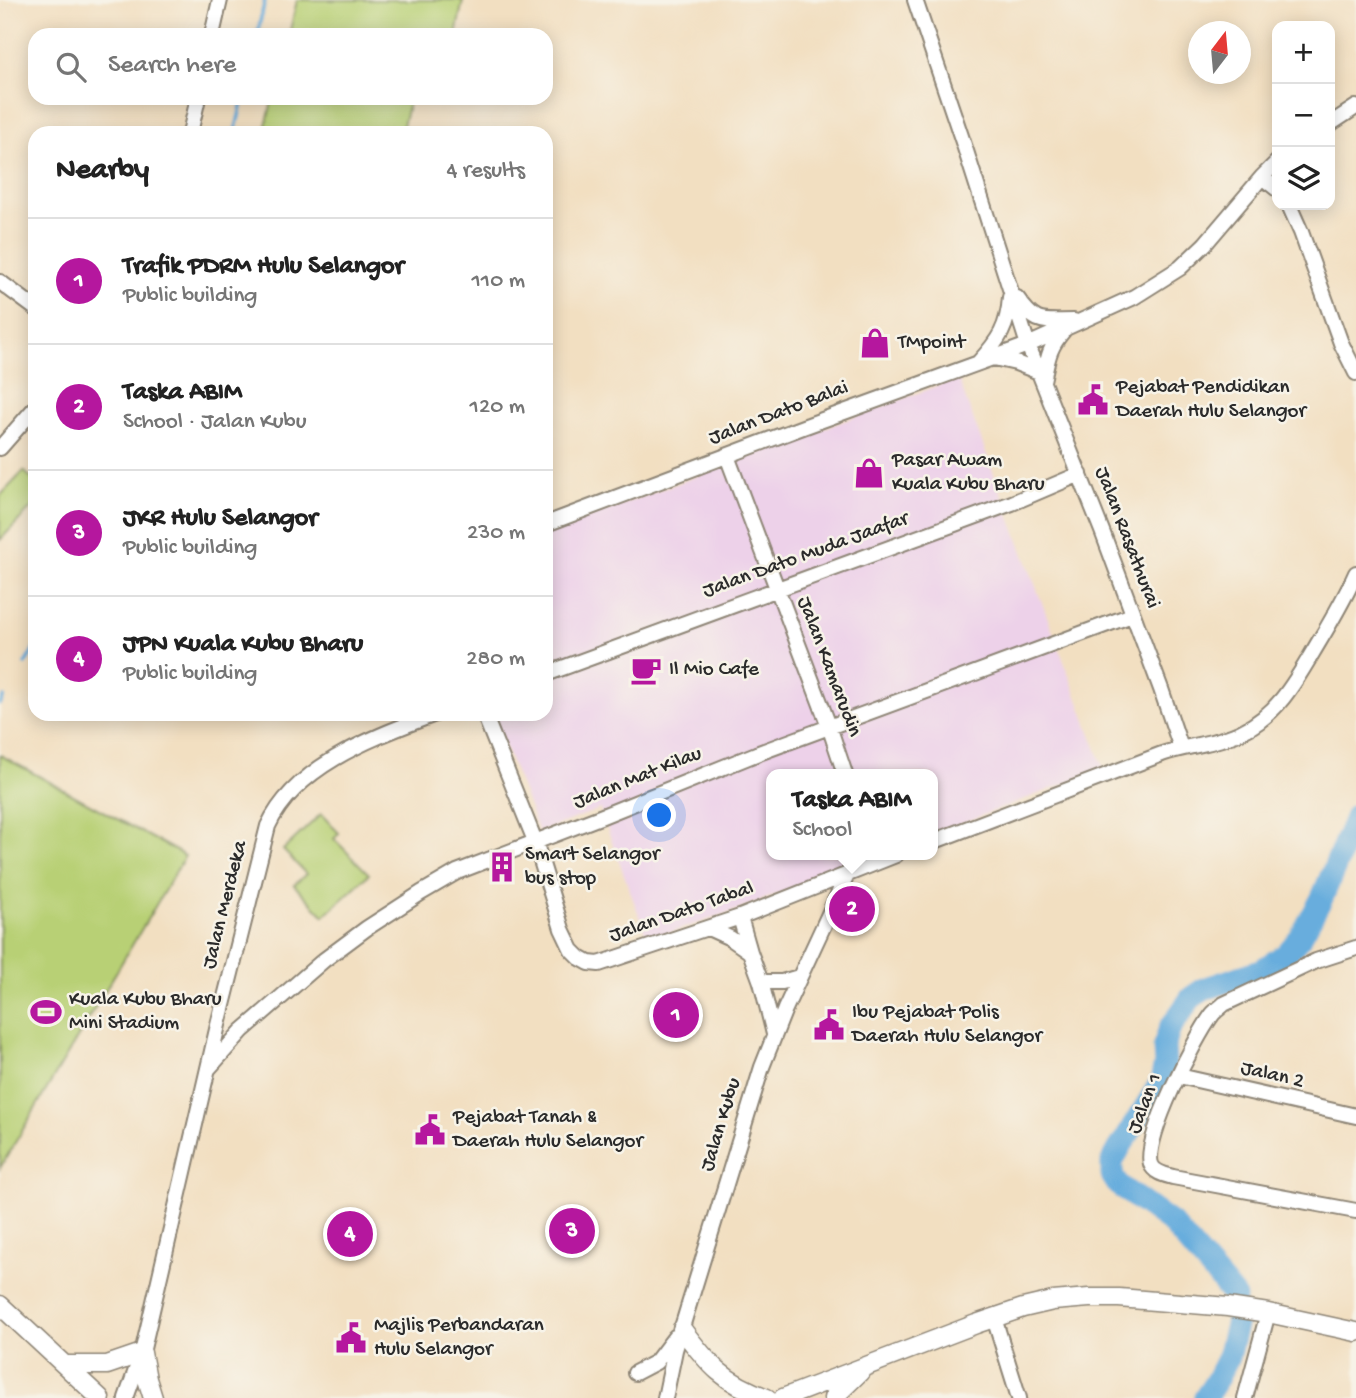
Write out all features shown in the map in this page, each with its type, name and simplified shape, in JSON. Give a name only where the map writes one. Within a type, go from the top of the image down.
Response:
[{"type":"main road","points":[[783,1398],[994,1318],[1054,1301],[1119,1298],[1228,1307],[1356,1332]]},
{"type":"main road","points":[[0,1305],[100,1398]]},
{"type":"main road","points":[[682,1329],[715,1370],[744,1390],[767,1398]]},
{"type":"main road","points":[[65,1365],[107,1365],[142,1353],[153,1398]]},
{"type":"main road","points":[[833,1398],[867,1365]]},
{"type":"street","points":[[214,28],[220,0]]},
{"type":"street","name":"Jalan Rasathurai","points":[[915,0],[1028,345],[1080,474],[1181,748]]},
{"type":"street","points":[[192,126],[196,105]]},
{"type":"street","points":[[1335,121],[1356,107]]},
{"type":"street","name":"Jalan Dato Balai","points":[[553,521],[1028,345],[1134,297],[1180,268],[1205,244],[1272,167]]},
{"type":"street","points":[[1262,177],[1272,185]]},
{"type":"street","points":[[1291,210],[1340,343],[1356,373]]},
{"type":"street","points":[[0,282],[28,303]]},
{"type":"street","points":[[1010,288],[1030,316],[1038,320],[1082,321]]},
{"type":"street","points":[[1010,288],[1009,311],[1002,334],[986,360],[1016,363],[1041,377],[1049,352],[1065,329]]},
{"type":"street","points":[[0,448],[28,416]]},
{"type":"street","name":"Jalan Kamarudin","points":[[727,456],[843,769]]},
{"type":"street","name":"Jalan Dato Muda Jaafar","points":[[553,671],[1012,503],[1080,474]]},
{"type":"street","points":[[938,840],[1181,748],[1213,742],[1261,722],[1291,689],[1352,595],[1356,573]]},
{"type":"street","name":"Jalan Mat Kilau","points":[[209,1068],[242,1031],[349,941],[457,872],[829,726],[1132,615]]},
{"type":"street","name":"Jalan Merdeka","points":[[126,1398],[142,1353],[218,1026],[264,839],[274,814],[299,784],[331,760],[416,721]]},
{"type":"street","points":[[487,721],[535,842]]},
{"type":"street","name":"Jalan Dato Tabal","points":[[535,842],[562,929],[572,950],[589,963],[599,964],[740,917],[848,873],[871,860]]},
{"type":"street","name":"Jalan Kubu","points":[[665,1398],[670,1369],[762,1067],[799,977],[848,873]]},
{"type":"street","points":[[740,917],[774,1034]]},
{"type":"street","points":[[708,928],[730,938],[750,952]]},
{"type":"street","name":"Jalan 1","points":[[1356,948],[1316,961],[1224,1004],[1214,1012],[1171,1091],[1150,1153],[1154,1169],[1173,1177],[1356,1211]]},
{"type":"street","points":[[761,982],[782,982],[799,977]]},
{"type":"street","points":[[218,1026],[242,1031]]},
{"type":"street","name":"Jalan 2","points":[[1179,1076],[1356,1116]]},
{"type":"street","points":[[1245,1398],[1268,1313]]},
{"type":"street","points":[[994,1318],[1019,1398]]},
{"type":"street","points":[[635,1373],[656,1362],[682,1329]]},
{"type":"shaded area","points":[[958,378],[1104,769],[938,832],[938,769],[766,769],[766,860],[863,860],[737,910],[648,940],[600,809],[539,832],[495,721],[553,721],[553,530]]},
{"type":"green space","points":[[297,0],[463,0],[457,28],[291,28]]},
{"type":"green space","points":[[271,105],[408,105],[403,126],[266,126]]},
{"type":"green space","points":[[24,471],[28,475],[28,511],[0,540],[0,496]]},
{"type":"green space","name":"Kuala Kubu Bharu Mini Stadium","points":[[0,755],[185,856],[0,1168]]},
{"type":"green space","points":[[321,814],[339,833],[334,839],[369,874],[324,916],[294,885],[306,874],[283,850]]},
{"type":"waterway","points":[[259,28],[265,0]]},
{"type":"waterway","points":[[237,126],[241,105]]},
{"type":"waterway","points":[[25,664],[28,659]]},
{"type":"waterway","points":[[0,704],[4,697]]},
{"type":"waterway","points":[[1235,1298],[1171,1223],[1118,1185],[1112,1175],[1112,1162],[1161,1082],[1165,1064],[1164,1046],[1170,1028],[1191,998],[1204,989],[1261,970],[1285,955],[1300,938],[1322,898],[1356,816]]},
{"type":"waterway","points":[[1205,1398],[1228,1357],[1237,1321]]},
{"type":"place","name":"TMpoint","points":[[875,343]]},
{"type":"place","name":"Pejabat Pendidikan Daerah Hulu Selangor","points":[[1093,400]]},
{"type":"place","name":"Pasar Awam Kuala Kubu Bharu","points":[[869,473]]},
{"type":"place","name":"Il Mio Cafe","points":[[646,670]]},
{"type":"place","name":"Smart Selangor bus stop","points":[[502,867]]},
{"type":"place","name":"Taska ABIM","points":[[852,909]]},
{"type":"place","name":"Kuala Kubu Bharu Mini Stadium","points":[[46,1012]]},
{"type":"place","name":"Trafik PDRM Hulu Selangor","points":[[676,1015]]},
{"type":"place","name":"Ibu Pejabat Polis Daerah Hulu Selangor","points":[[829,1025]]},
{"type":"place","name":"Pejabat Tanah & Daerah Hulu Selangor","points":[[430,1130]]},
{"type":"place","name":"JKR Hulu Selangor","points":[[572,1231]]},
{"type":"place","name":"JPN Kuala Kubu Bharu","points":[[350,1234]]},
{"type":"place","name":"Majlis Perbandaran Hulu Selangor","points":[[351,1338]]}]
